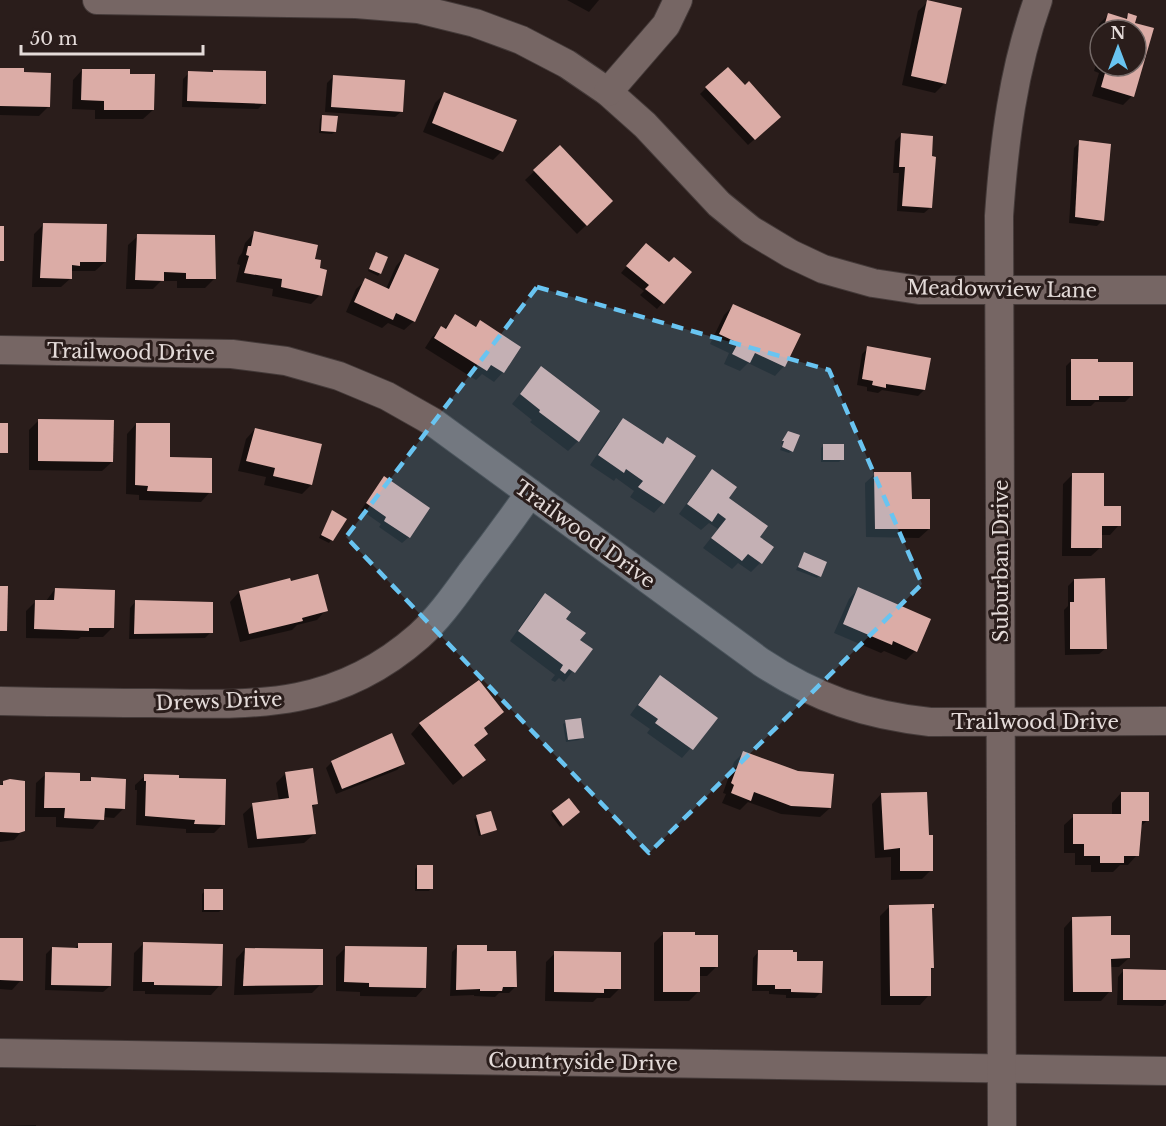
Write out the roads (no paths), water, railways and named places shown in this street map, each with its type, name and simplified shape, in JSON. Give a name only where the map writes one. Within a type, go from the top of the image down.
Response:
[{"type":"street","name":"Meadowview Lane","points":[[97,0],[356,2],[418,9],[475,23],[521,40],[557,59],[608,92],[645,125],[719,204],[751,230],[790,254],[823,268],[873,284],[919,290],[1166,290]]},
{"type":"street","points":[[608,92],[666,25],[678,0]]},
{"type":"street","name":"Suburban Drive","points":[[1002,1126],[1004,1068],[999,216],[1004,152],[1014,88],[1038,0]]},
{"type":"street","name":"Trailwood Drive","points":[[0,350],[232,354],[286,361],[339,376],[387,396],[433,422],[761,662],[809,691],[848,706],[894,718],[930,722],[1166,721]]},
{"type":"street","name":"Drews Drive","points":[[0,701],[239,705],[285,701],[339,686],[388,660],[419,636],[444,611],[531,493]]},
{"type":"street","name":"Countryside Drive","points":[[0,1053],[1166,1071]]}]
